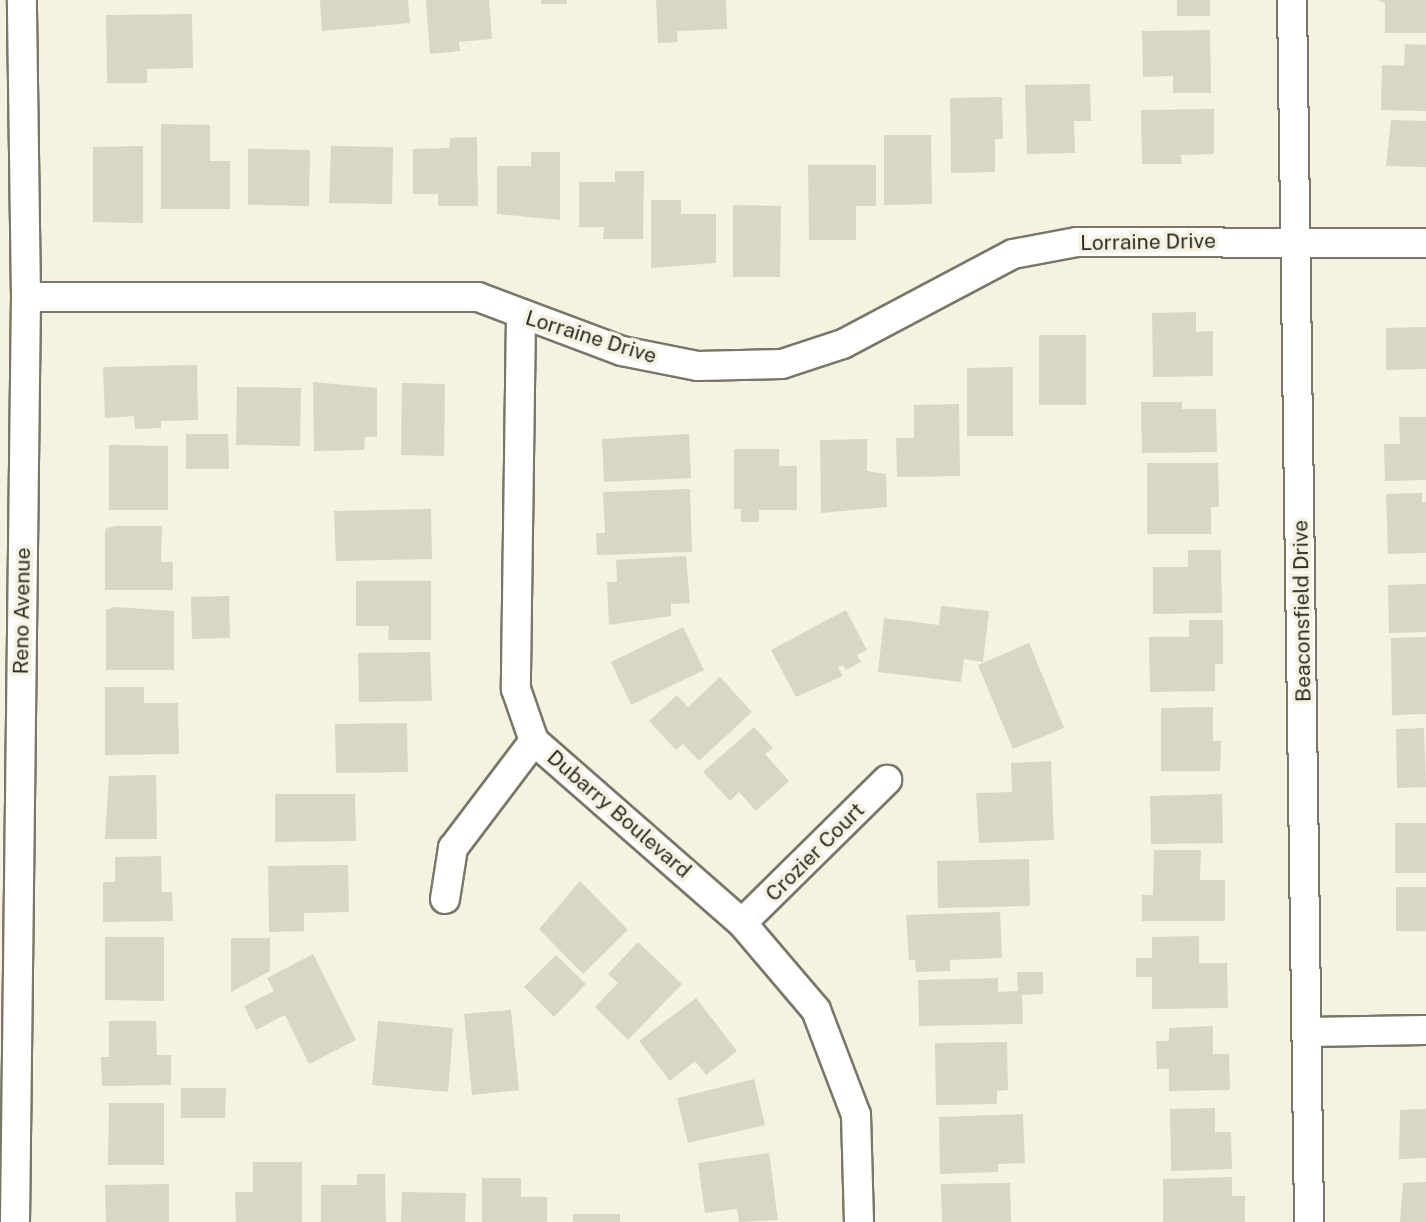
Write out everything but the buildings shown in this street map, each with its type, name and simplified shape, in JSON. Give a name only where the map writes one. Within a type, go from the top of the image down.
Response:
[{"type":"street","name":"Reno Avenue","points":[[15,1222],[26,297],[22,0]]},
{"type":"street","name":"Beaconsfield Drive","points":[[1292,0],[1298,240],[1309,1222]]},
{"type":"street","name":"Lorraine Drive","points":[[26,297],[478,297],[521,316],[621,351],[698,366],[782,364],[842,344],[1013,254],[1077,242],[1298,240],[1426,243]]},
{"type":"street","name":"Dubarry Boulevard","points":[[521,316],[516,689],[534,741],[742,923],[817,1010],[856,1115],[859,1222]]},
{"type":"street","points":[[445,899],[453,848],[534,741]]},
{"type":"street","name":"Crozier Court","points":[[742,923],[887,780]]},
{"type":"street","points":[[1307,1032],[1426,1030]]}]
